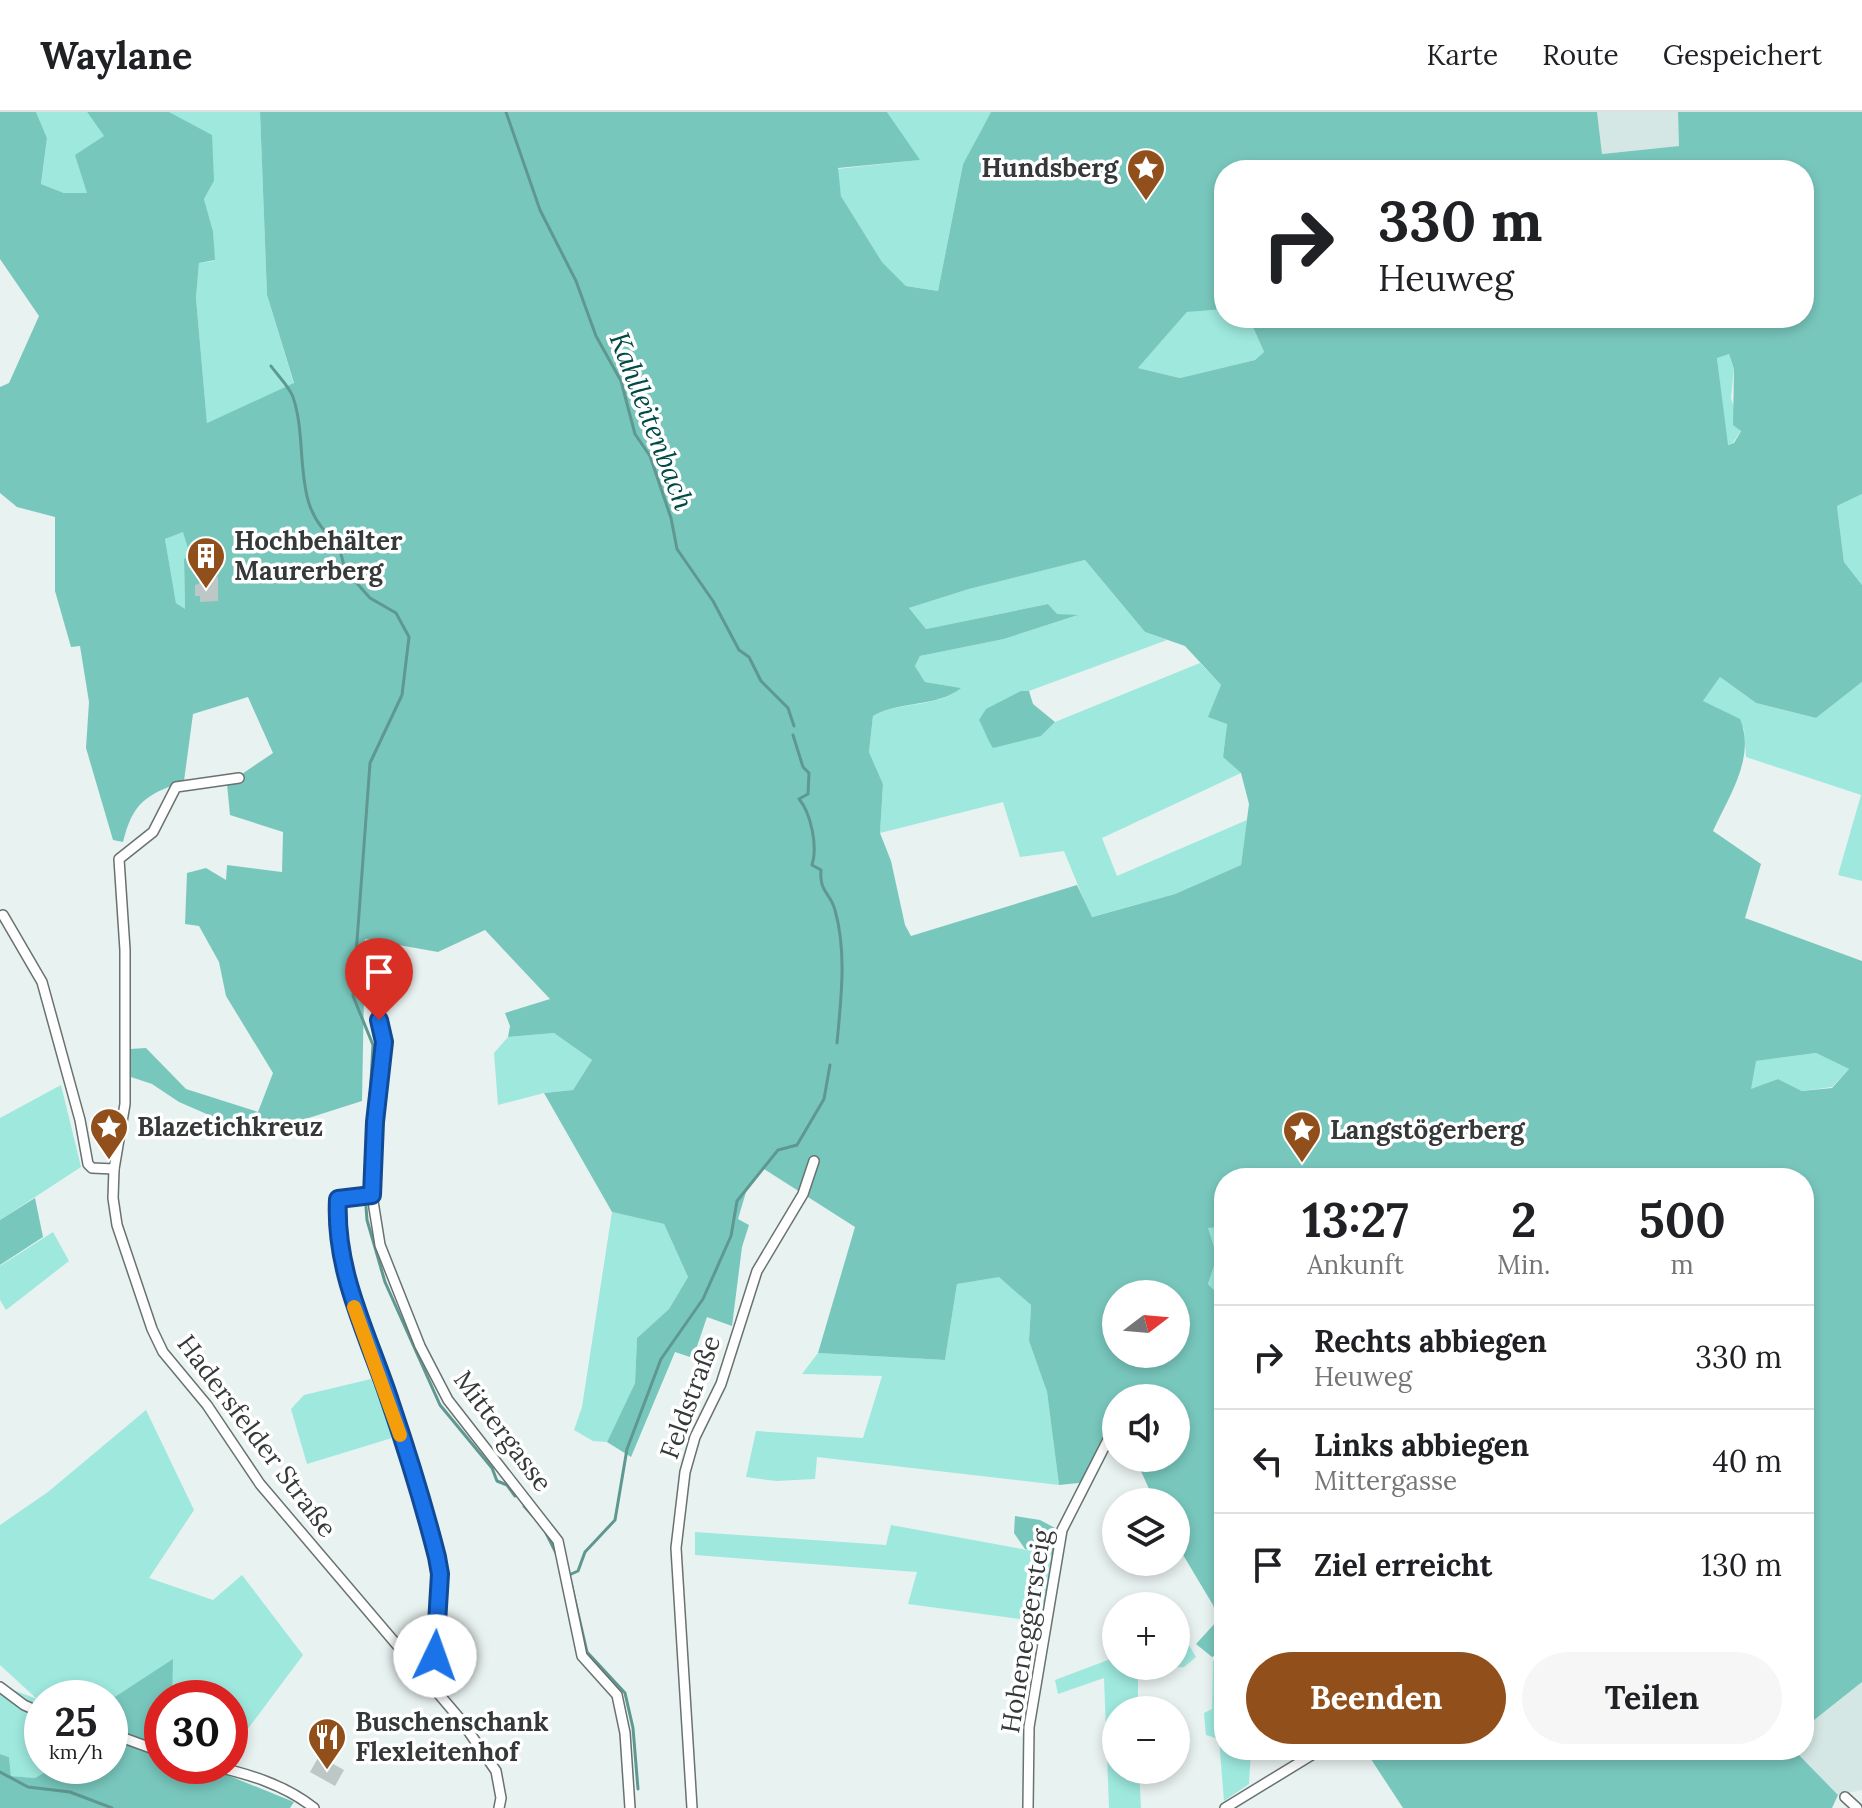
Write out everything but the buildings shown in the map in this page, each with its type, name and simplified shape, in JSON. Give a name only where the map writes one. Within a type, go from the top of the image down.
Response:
[{"type":"street","name":"Hadersfelder Straße","points":[[239,778],[176,787],[153,832],[119,859],[125,950],[122,1052],[125,1104],[114,1169],[113,1198],[117,1225],[152,1329],[163,1352],[207,1405],[260,1484],[433,1686],[496,1771],[501,1798],[499,1808]]},
{"type":"street","points":[[3,915],[42,982],[80,1120],[88,1164],[92,1168],[114,1169]]},
{"type":"street","name":"Mittergasse","points":[[369,974],[384,1042],[375,1122],[372,1195],[375,1224],[386,1263],[448,1400],[558,1541],[582,1656],[610,1684],[619,1704],[630,1808]]},
{"type":"street","name":"Feldstraße","points":[[692,1808],[676,1548],[685,1472],[695,1437],[721,1384],[757,1271],[803,1194],[814,1161]]},
{"type":"street","points":[[372,1195],[338,1199],[341,1258],[351,1300],[392,1405],[437,1557],[440,1574],[433,1686]]},
{"type":"street","name":"Hoheneggersteig","points":[[1028,1808],[1029,1727],[1062,1530],[1102,1451]]},
{"type":"street","points":[[0,1687],[24,1705]]},
{"type":"street","points":[[1225,1808],[1304,1760]]},
{"type":"street","points":[[248,1775],[296,1794],[314,1808]]},
{"type":"street","points":[[1845,1797],[1857,1808]]},
{"type":"shaded area","points":[[0,112],[36,112],[47,138],[41,184],[64,193],[87,193],[75,155],[104,136],[87,112],[169,112],[212,135],[214,181],[204,199],[213,231],[215,260],[199,263],[196,298],[207,423],[294,383],[267,295],[260,112],[887,112],[920,160],[838,168],[841,196],[882,262],[906,286],[938,291],[963,164],[991,112],[1597,112],[1602,154],[1679,146],[1678,112],[1862,112],[1862,494],[1837,506],[1844,562],[1862,585],[1862,682],[1816,718],[1756,703],[1720,677],[1703,701],[1740,719],[1744,733],[1743,762],[1713,831],[1761,864],[1745,918],[1862,961],[1862,1682],[1814,1720],[1814,1168],[1214,1168],[1214,1228],[1208,1228],[1214,1247],[1214,1266],[1208,1284],[1214,1290],[1214,1608],[1190,1566],[1190,1488],[1149,1488],[1141,1472],[1190,1472],[1190,1384],[1102,1384],[1102,1457],[1088,1482],[1059,1485],[1047,1392],[1029,1341],[1031,1305],[999,1277],[957,1284],[945,1360],[818,1353],[855,1227],[764,1169],[746,1192],[738,1219],[749,1225],[742,1247],[732,1326],[707,1317],[693,1358],[675,1352],[631,1457],[607,1442],[635,1383],[637,1338],[669,1309],[688,1277],[664,1224],[612,1212],[544,1093],[573,1090],[592,1060],[554,1033],[508,1037],[510,1026],[505,1013],[550,999],[485,930],[438,952],[365,939],[362,1101],[255,1135],[179,1102],[152,1084],[131,1077],[130,1049],[146,1048],[186,1089],[258,1112],[273,1073],[226,996],[219,962],[199,926],[185,924],[187,873],[206,868],[226,880],[227,865],[282,872],[283,832],[230,815],[227,784],[273,753],[248,697],[193,714],[184,781],[143,802],[131,818],[123,842],[113,840],[86,748],[89,702],[80,646],[71,647],[55,591],[55,517],[17,507],[0,493],[0,387],[9,383],[39,316],[0,259]],"holes":[[[1729,354],[1734,369],[1733,425],[1741,431],[1734,443],[1728,445],[1717,358]],[[183,532],[190,555],[184,559],[185,609],[176,603],[165,539]],[[1085,560],[1145,632],[1185,646],[1221,685],[1208,717],[1227,724],[1223,757],[1241,773],[1249,804],[1241,865],[1175,894],[1092,917],[1077,885],[911,936],[905,925],[891,861],[880,833],[883,784],[869,752],[873,716],[940,699],[961,688],[925,682],[915,666],[920,656],[1004,639],[1078,615],[1057,614],[1048,604],[926,629],[909,608],[969,589]],[[1816,1053],[1849,1069],[1832,1088],[1802,1091],[1778,1079],[1751,1089],[1756,1061]]]},
{"type":"shaded area","points":[[36,112],[87,112],[104,136],[87,193],[64,193],[41,184],[47,138]]},
{"type":"shaded area","points":[[169,112],[260,112],[267,295],[294,384],[207,423],[196,298],[199,263],[214,261],[213,231],[204,199],[214,181]]},
{"type":"shaded area","points":[[887,112],[991,112],[963,164],[938,291],[906,286],[882,262],[841,196],[837,169],[919,160]]},
{"type":"shaded area","points":[[1597,112],[1678,112],[1680,146],[1602,154]]},
{"type":"shaded area","points":[[1214,308],[1214,328],[1253,328],[1264,352],[1255,360],[1180,378],[1138,368],[1187,312]]},
{"type":"shaded area","points":[[1729,354],[1734,369],[1731,398],[1741,430],[1733,443],[1727,445],[1717,357]]},
{"type":"shaded area","points":[[1862,494],[1862,585],[1844,562],[1837,506]]},
{"type":"shaded area","points":[[184,531],[190,556],[184,559],[185,610],[176,603],[165,539]]},
{"type":"shaded area","points":[[1085,560],[1145,632],[1167,640],[1029,691],[1021,691],[1041,736],[1055,722],[1200,663],[1221,685],[1227,723],[1223,757],[1241,773],[1102,838],[1117,876],[1247,820],[1241,865],[1175,894],[1091,917],[1064,851],[1020,857],[1003,802],[880,833],[883,784],[869,752],[873,716],[940,699],[960,688],[925,682],[915,666],[920,656],[1004,639],[1075,616],[1056,614],[1048,604],[926,629],[909,608],[969,589]]},
{"type":"shaded area","points":[[1720,677],[1756,703],[1816,718],[1862,682],[1862,881],[1838,875],[1861,795],[1746,757],[1744,729],[1703,701]]},
{"type":"shaded area","points":[[1021,691],[1029,691],[1033,704],[1055,722],[1041,736],[993,748],[979,720],[986,709]]},
{"type":"shaded area","points":[[554,1033],[592,1060],[573,1090],[544,1093],[498,1105],[494,1053],[508,1037]]},
{"type":"shaded area","points":[[1816,1053],[1849,1069],[1832,1087],[1802,1091],[1778,1079],[1750,1090],[1755,1061]]},
{"type":"shaded area","points":[[61,1085],[81,1167],[0,1220],[0,1118]]},
{"type":"shaded area","points":[[35,1198],[43,1237],[0,1265],[0,1220]]},
{"type":"shaded area","points":[[612,1212],[664,1224],[688,1277],[669,1309],[637,1338],[635,1383],[607,1442],[593,1441],[574,1430],[582,1407]]},
{"type":"shaded area","points":[[1207,1228],[1214,1228],[1214,1248]]},
{"type":"shaded area","points":[[53,1232],[69,1261],[6,1310],[0,1300],[0,1266]]},
{"type":"shaded area","points":[[1214,1266],[1214,1290],[1208,1284]]},
{"type":"shaded area","points":[[999,1276],[1031,1305],[1029,1341],[1047,1392],[1059,1485],[817,1457],[815,1479],[776,1481],[746,1477],[756,1431],[863,1438],[882,1376],[802,1374],[818,1353],[945,1360],[957,1284]]},
{"type":"shaded area","points":[[371,1379],[392,1438],[307,1464],[291,1409],[304,1395]]},
{"type":"shaded area","points":[[146,1410],[194,1510],[149,1578],[213,1600],[242,1575],[303,1655],[248,1729],[248,1680],[172,1680],[172,1660],[128,1688],[128,1680],[24,1680],[24,1687],[0,1665],[0,1525],[48,1492]]},
{"type":"shaded area","points":[[1015,1516],[1040,1520],[1057,1529],[1054,1555],[1025,1549],[1014,1533]]},
{"type":"shaded area","points":[[891,1525],[1054,1555],[1050,1623],[908,1604],[917,1572],[695,1555],[695,1532],[886,1545]]},
{"type":"shaded area","points":[[1214,1624],[1214,1656],[1196,1644]]},
{"type":"shaded area","points":[[1190,1647],[1196,1657],[1190,1662]]},
{"type":"shaded area","points":[[173,1659],[172,1680],[144,1680],[144,1784],[248,1783],[294,1802],[290,1808],[0,1808],[0,1754],[9,1757],[11,1776],[24,1777],[24,1784],[128,1784],[128,1688]]},
{"type":"shaded area","points":[[1213,1661],[1214,1737],[1206,1735],[1204,1713],[1212,1709]]},
{"type":"shaded area","points":[[1102,1662],[1102,1679],[1058,1694],[1055,1680]]},
{"type":"shaded area","points":[[1104,1680],[1138,1680],[1138,1696],[1105,1696]]},
{"type":"shaded area","points":[[1862,1682],[1862,1790],[1838,1795],[1804,1760],[1814,1760],[1814,1720]]},
{"type":"shaded area","points":[[0,1685],[24,1694],[24,1777],[11,1776],[9,1757],[0,1754]]},
{"type":"shaded area","points":[[1221,1760],[1250,1760],[1249,1784],[1224,1801]]},
{"type":"shaded area","points":[[1372,1760],[1804,1760],[1838,1795],[1832,1808],[1403,1808]]},
{"type":"shaded area","points":[[1108,1784],[1140,1784],[1141,1808],[1109,1808]]},
{"type":"waterway","name":"Kahlleitenbach","points":[[506,112],[540,210],[576,281],[596,336],[621,381],[635,434],[650,456],[671,518],[677,549],[713,601],[739,650],[749,657],[761,681],[788,708],[794,726]]},
{"type":"waterway","points":[[271,366],[293,397],[307,495],[313,513],[323,529],[338,542],[345,570],[370,598],[396,613],[409,637],[402,695],[370,763],[353,996],[373,1045],[365,1189]]},
{"type":"waterway","name":"Kahlleitenbach","points":[[793,735],[803,767],[809,773],[808,794],[799,799],[812,830],[812,865],[821,870],[823,888],[833,904],[839,926],[842,976],[837,1043]]},
{"type":"waterway","name":"Kahlleitenbach","points":[[569,1575],[578,1571],[585,1552],[615,1520],[627,1449],[661,1359],[703,1299],[731,1236],[737,1201],[778,1150],[797,1145],[824,1099],[830,1065]]},
{"type":"waterway","points":[[366,1207],[385,1282],[440,1405],[492,1468],[497,1481],[507,1485],[515,1496]]},
{"type":"waterway","points":[[524,1506],[532,1515]]},
{"type":"waterway","points":[[546,1533],[557,1555]]},
{"type":"waterway","name":"Kahlleitenbach","points":[[571,1583],[587,1652],[625,1693],[633,1728],[638,1789]]},
{"type":"waterway","points":[[0,1772],[28,1787],[70,1792],[112,1808]]},
{"type":"slow traffic","points":[[354,1307],[392,1405],[400,1435]]},
{"type":"place","name":"Hundsberg","points":[[1146,202]]},
{"type":"place","name":"Hochbehälter Maurerberg","points":[[206,590]]},
{"type":"place","name":"Blazetichkreuz","points":[[109,1161]]},
{"type":"place","name":"Langstögerberg","points":[[1302,1164]]},
{"type":"place","name":"Buschenschank Flexleitenhof","points":[[327,1771]]},
{"type":"route","points":[[379,1020],[384,1042],[375,1122],[372,1195],[338,1199],[337,1217],[341,1258],[351,1300],[392,1405],[437,1557],[440,1574],[435,1656]]}]
